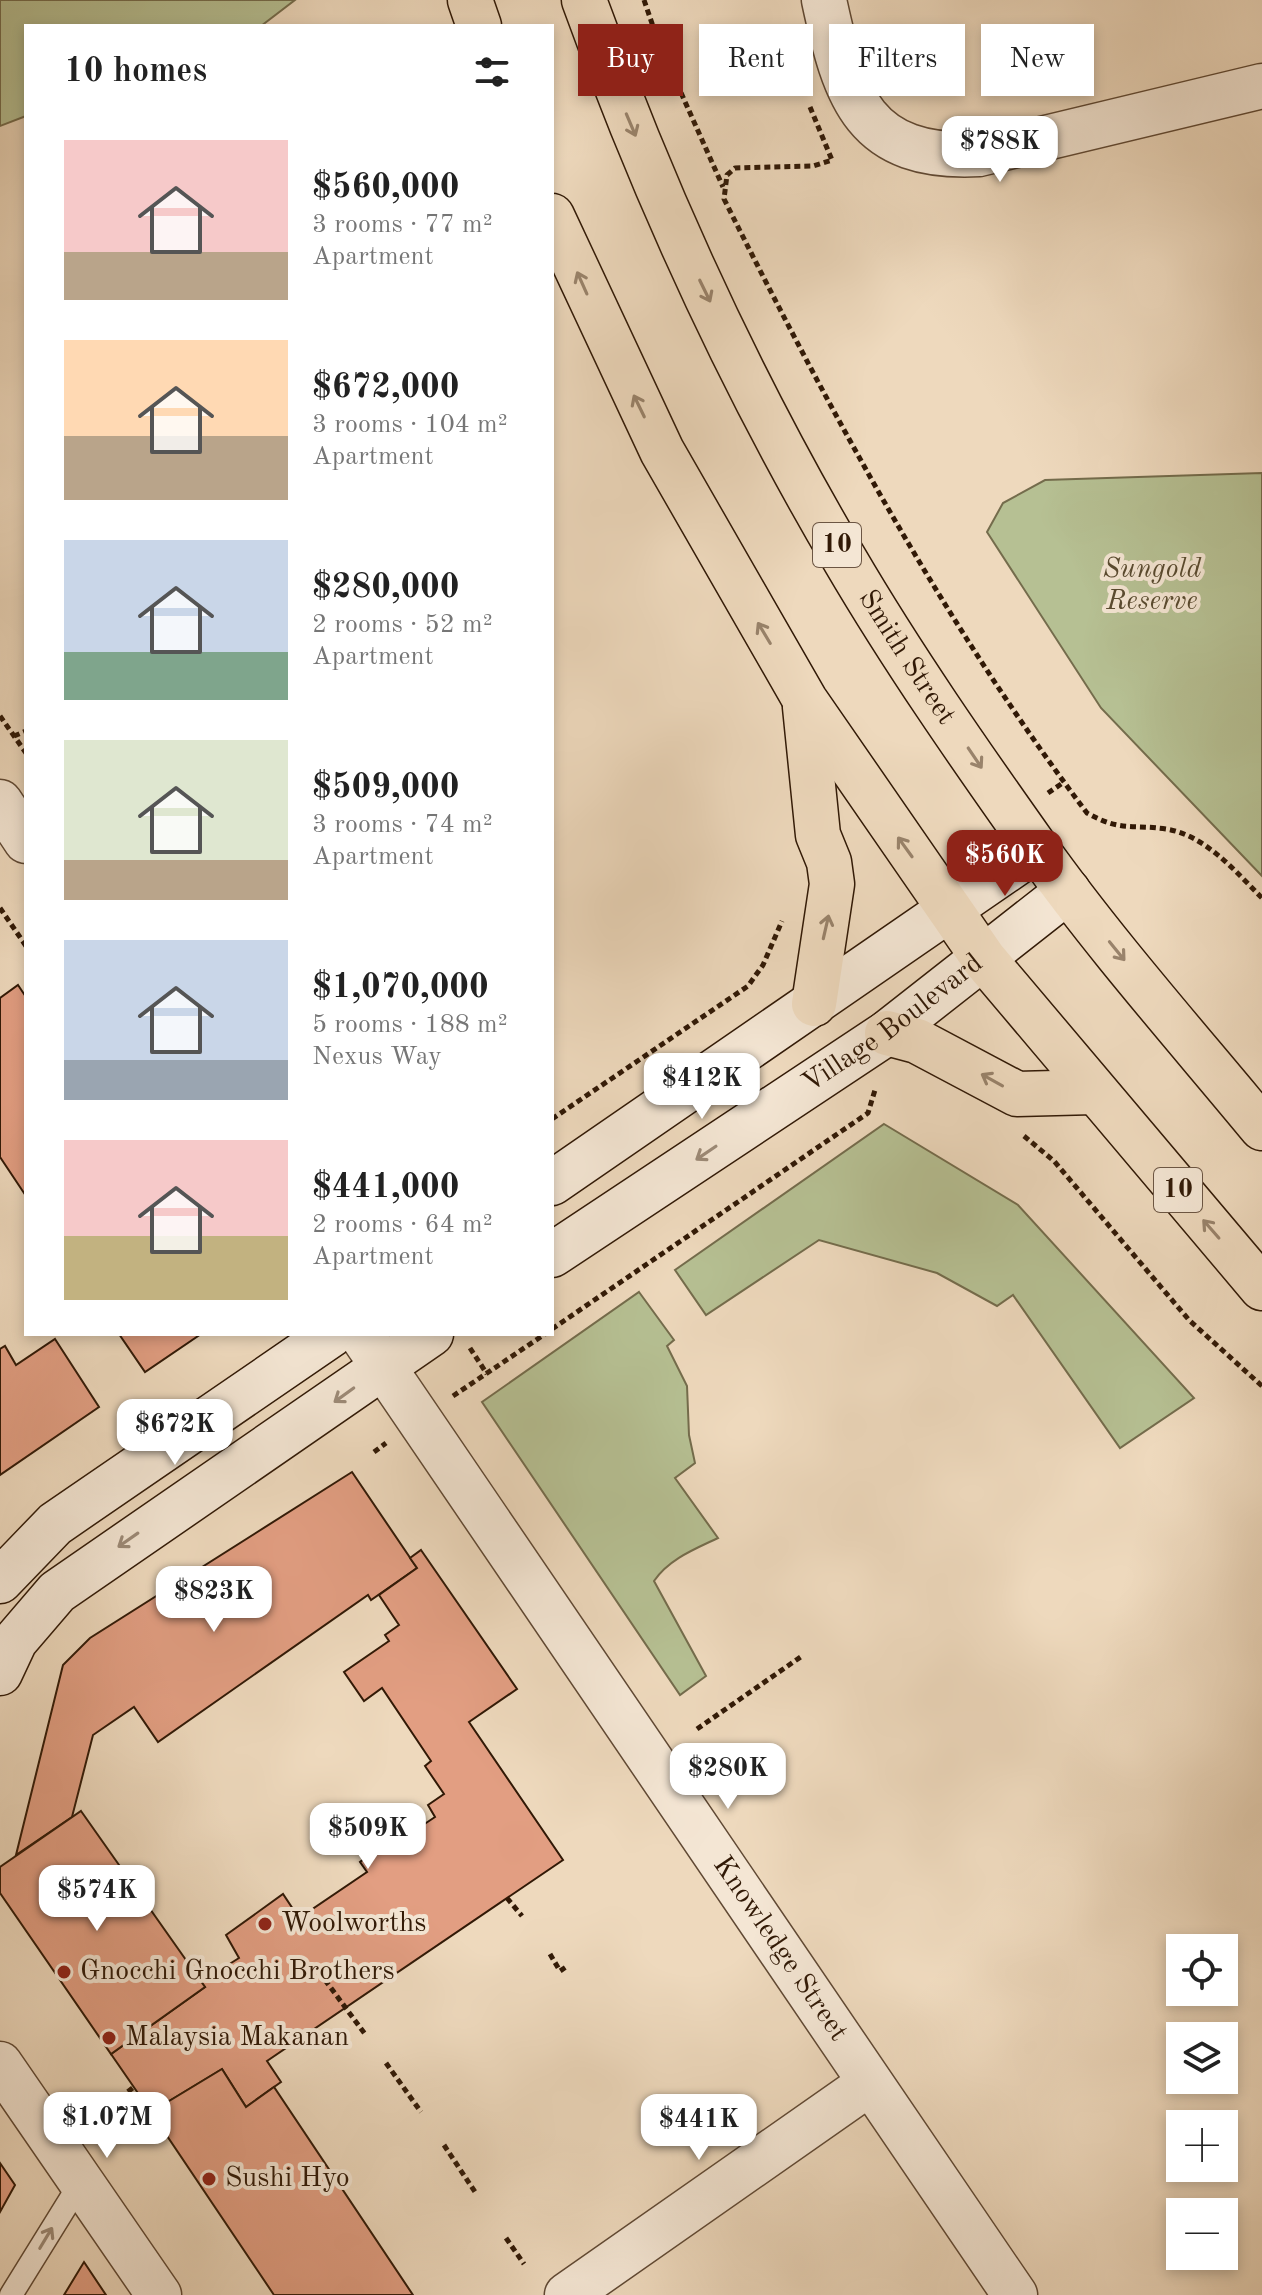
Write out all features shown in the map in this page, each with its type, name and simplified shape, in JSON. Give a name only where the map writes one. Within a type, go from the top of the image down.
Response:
[{"type":"highway","points":[[470,0],[478,24]]},
{"type":"highway","name":"Smith Street","points":[[584,0],[671,221],[768,421],[846,561],[1037,849],[1262,1128]]},
{"type":"highway","name":"10","points":[[554,220],[662,451],[805,700],[984,959],[1262,1288]]},
{"type":"highway","points":[[805,700],[818,835],[829,862],[831,905],[814,1004]]},
{"type":"highway","points":[[887,1033],[917,1041],[1017,1094],[1094,1092]]},
{"type":"street","points":[[824,0],[849,95],[870,123],[901,145],[940,156],[979,154],[1262,86]]},
{"type":"street","points":[[0,802],[24,838]]},
{"type":"street","name":"Village Boulevard","points":[[554,1182],[1037,849]]},
{"type":"street","name":"Village Boulevard","points":[[554,1254],[887,1033],[1068,891]]},
{"type":"street","points":[[0,1581],[55,1524],[329,1336]]},
{"type":"street","points":[[0,1673],[15,1641],[57,1592],[372,1350],[424,1336]]},
{"type":"street","name":"Knowledge Street","points":[[372,1350],[1015,2295]]},
{"type":"street","points":[[0,2064],[159,2295]]},
{"type":"street","points":[[567,2295],[870,2083]]},
{"type":"lane","points":[[11,2295],[81,2182]]},
{"type":"path","points":[[644,0],[658,41],[723,188],[731,213],[863,469],[956,622],[1087,813],[1109,825],[1164,829],[1184,834],[1207,847],[1262,898]]},
{"type":"path","points":[[723,188],[727,175],[735,168],[813,166],[832,160],[812,116]]},
{"type":"path","points":[[0,716],[24,750]]},
{"type":"path","points":[[14,736],[24,732]]},
{"type":"path","points":[[554,1118],[748,986],[777,937],[788,902],[831,905]]},
{"type":"path","points":[[0,908],[24,943]]},
{"type":"path","points":[[554,1328],[868,1113],[881,1080]]},
{"type":"path","points":[[1019,1132],[1054,1161],[1189,1320],[1262,1386]]},
{"type":"path","points":[[462,1336],[487,1374]]},
{"type":"path","points":[[453,1396],[542,1336]]},
{"type":"path","points":[[697,1729],[802,1656]]},
{"type":"path","points":[[507,1898],[522,1916]]},
{"type":"path","points":[[550,1954],[560,1971],[566,1967]]},
{"type":"path","points":[[325,1980],[365,2034]]},
{"type":"path","points":[[386,2063],[421,2112]]},
{"type":"path","points":[[104,2110],[134,2087]]},
{"type":"path","points":[[444,2145],[477,2195]]},
{"type":"path","points":[[506,2238],[524,2264]]},
{"type":"green space","points":[[0,0],[295,0],[264,24],[24,24],[24,117],[0,126]]},
{"type":"green space","name":"Sungold Reserve","points":[[1262,473],[1262,876],[1101,708],[987,532],[1003,503],[1045,480]]},
{"type":"green space","points":[[884,1124],[1018,1205],[1194,1398],[1120,1448],[1013,1295],[997,1306],[937,1273],[819,1240],[706,1315],[675,1270]]},
{"type":"green space","points":[[639,1292],[674,1340],[667,1346],[687,1386],[689,1435],[695,1463],[675,1478],[718,1538],[675,1561],[654,1581],[706,1676],[680,1695],[482,1402]]},
{"type":"building","points":[[18,985],[24,994],[24,1193],[0,1157],[0,998]]},
{"type":"building","points":[[120,1336],[198,1336],[145,1372]]},
{"type":"building","points":[[55,1339],[99,1407],[0,1475],[0,1349],[5,1346],[16,1365]]},
{"type":"building","points":[[352,1472],[417,1568],[371,1600],[368,1595],[158,1742],[134,1707],[93,1735],[72,1817],[16,1855],[63,1665],[90,1638]]},
{"type":"building","points":[[421,1550],[517,1689],[469,1722],[563,1860],[267,2061],[281,2082],[246,2107],[222,2069],[151,2112],[111,2054],[205,1987],[201,1982],[239,1958],[226,1935],[283,1894],[299,1918],[367,1872],[360,1862],[403,1828],[408,1835],[435,1817],[428,1805],[444,1794],[425,1766],[431,1761],[382,1688],[364,1701],[344,1672],[389,1641],[385,1635],[399,1625],[379,1595],[417,1568],[410,1558]]},
{"type":"building","points":[[81,1811],[205,1987],[111,2054],[0,1893],[0,1867]]},
{"type":"building","points":[[222,2069],[246,2107],[274,2087],[413,2295],[274,2295],[151,2112]]},
{"type":"building","points":[[0,2163],[15,2185],[0,2212]]},
{"type":"building","points":[[84,2262],[106,2295],[64,2295]]},
{"type":"place","name":"Woolworths","points":[[265,1924]]},
{"type":"place","name":"Gnocchi Gnocchi Brothers","points":[[64,1972]]},
{"type":"place","name":"Malaysia Makanan","points":[[109,2038]]},
{"type":"place","name":"Sushi Hyo","points":[[209,2179]]}]
